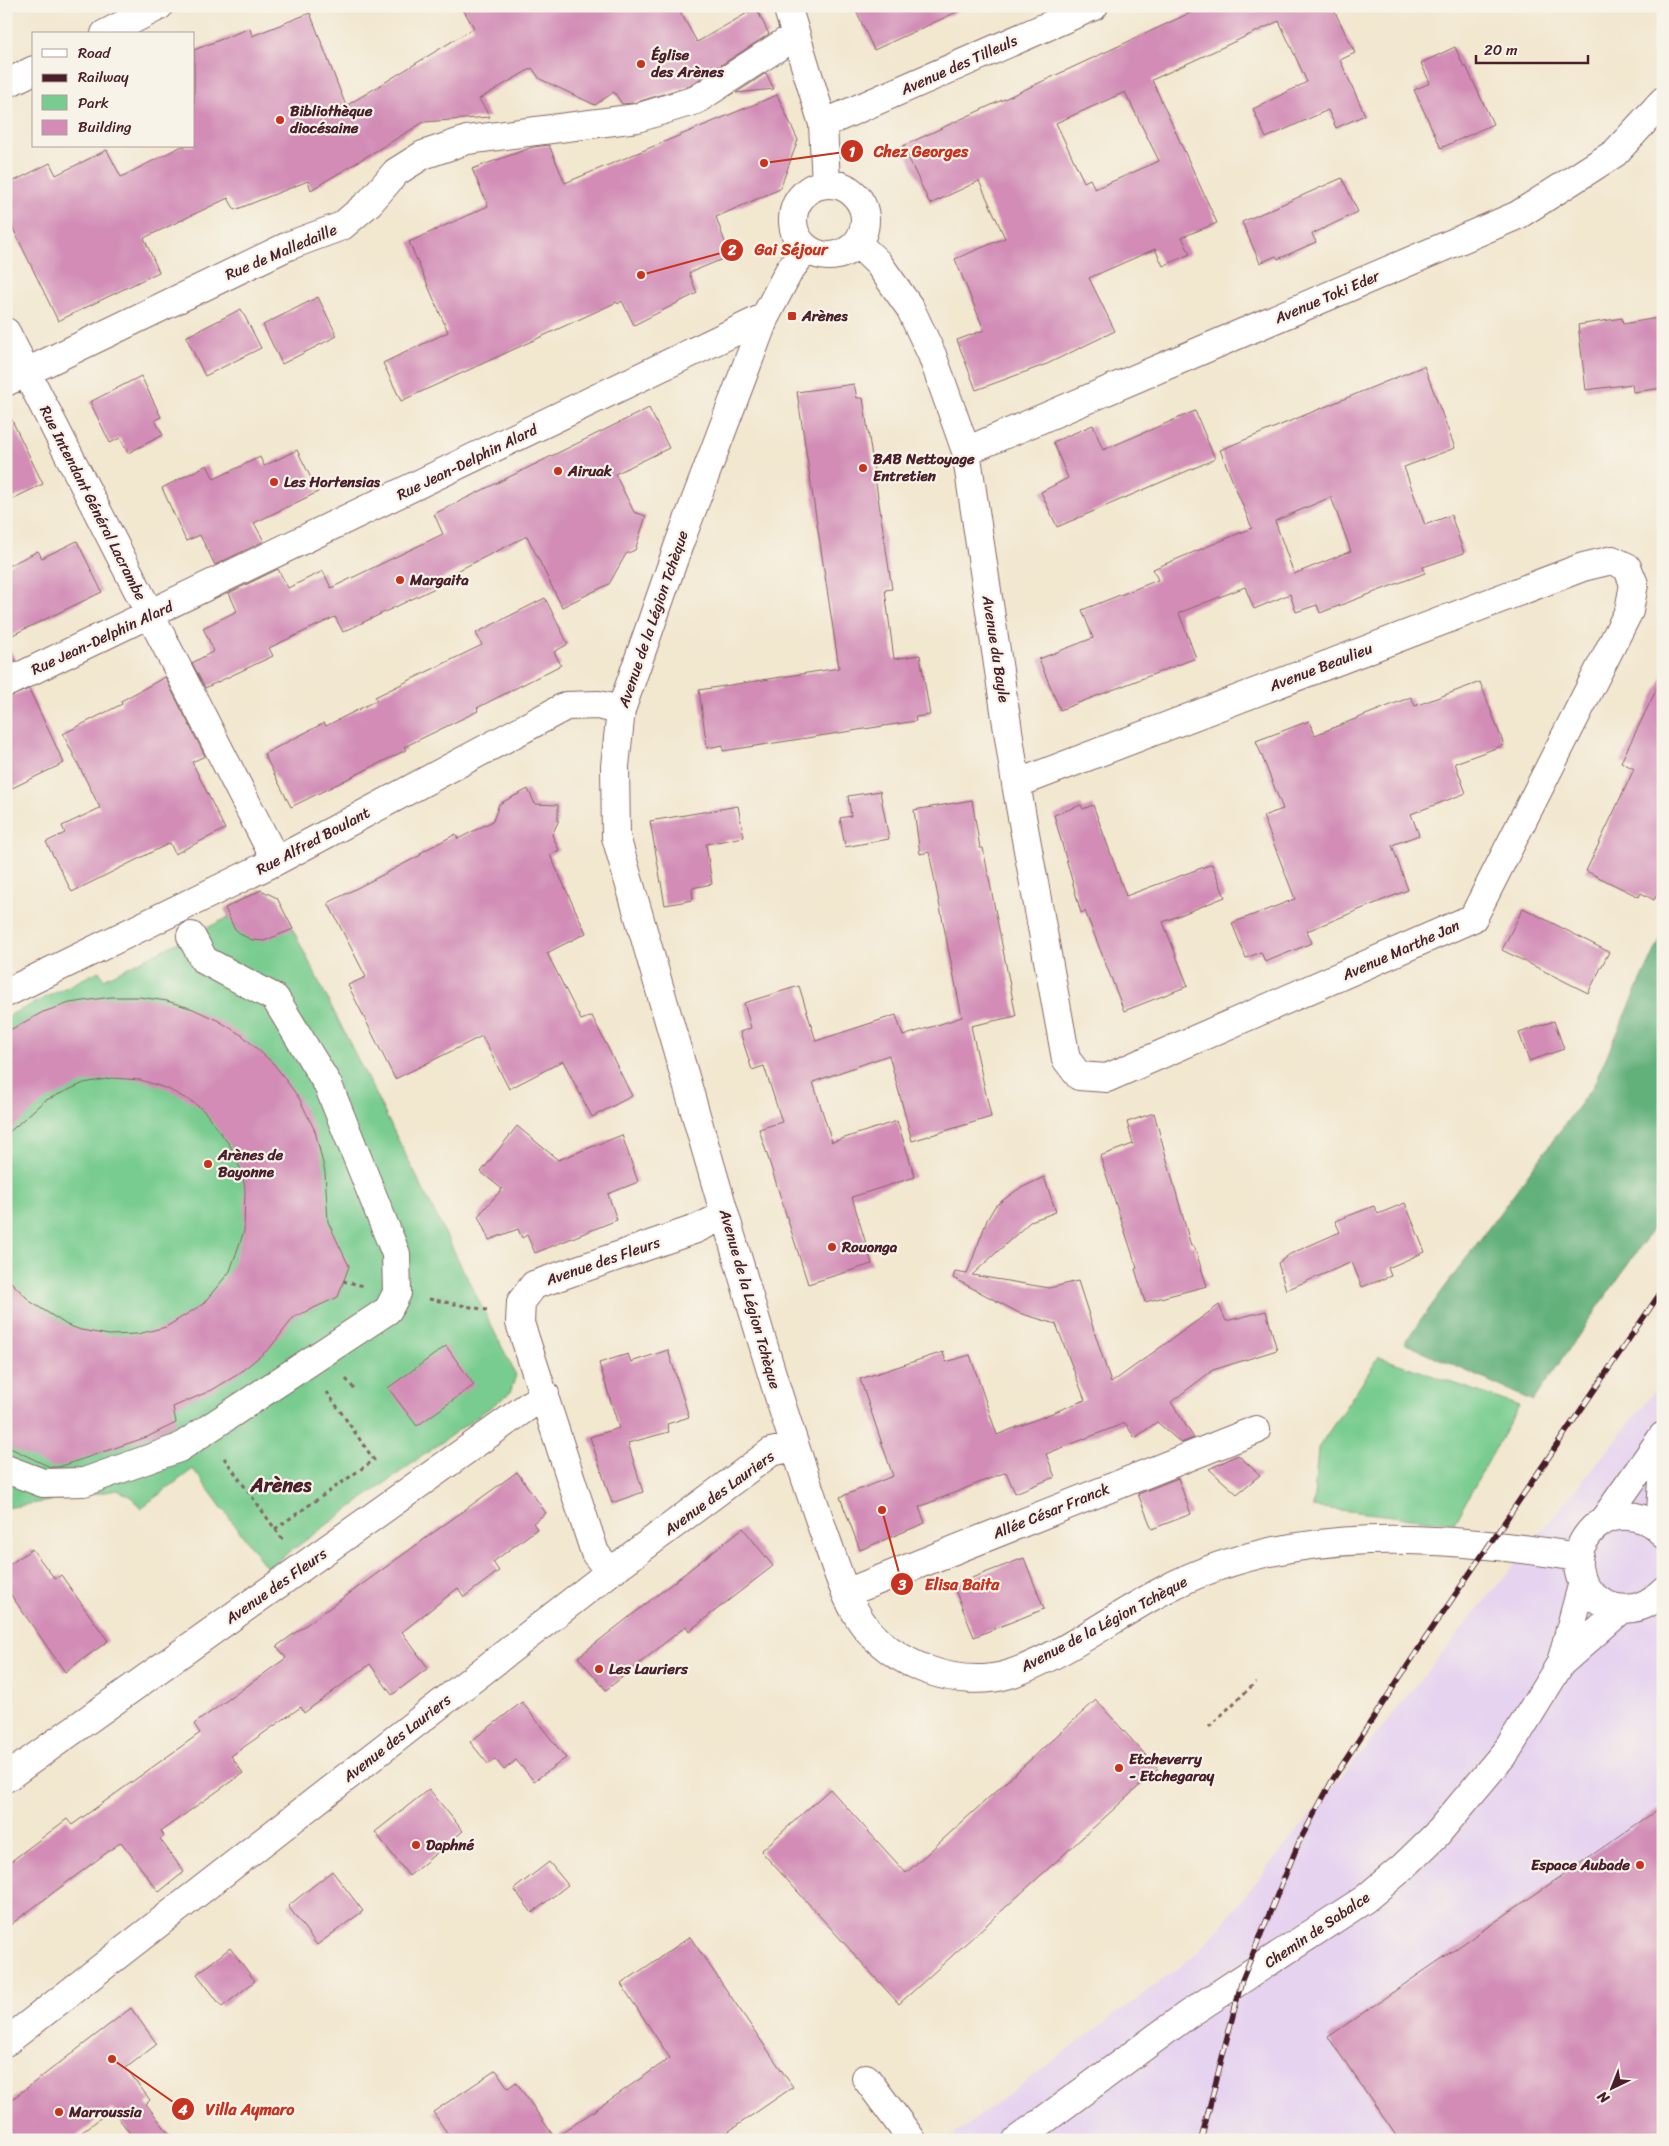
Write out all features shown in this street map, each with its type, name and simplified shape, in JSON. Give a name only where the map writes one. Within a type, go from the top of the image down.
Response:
[{"type":"street","points":[[109,32],[159,6]]},
{"type":"street","points":[[787,6],[823,124],[826,184]]},
{"type":"street","name":"Avenue des Tilleuls","points":[[823,124],[1094,6]]},
{"type":"street","name":"Rue de Malledaille","points":[[16,377],[288,246],[342,226],[370,202],[396,172],[423,155],[467,140],[637,118],[696,100],[796,35]]},
{"type":"street","points":[[6,84],[32,71]]},
{"type":"street","name":"Avenue Toki Eder","points":[[966,451],[1518,215],[1615,153],[1663,101]]},
{"type":"street","points":[[826,184],[838,185],[850,190],[859,198],[866,221],[864,233],[858,244],[838,256],[816,254],[806,249],[798,240],[793,216],[797,204],[804,194],[814,187],[826,184]]},
{"type":"street","name":"Avenue du Bayle","points":[[858,244],[878,263],[910,308],[932,355],[966,451],[1016,784],[1066,1059],[1079,1076]]},
{"type":"street","name":"Avenue de la Légion Tchèque","points":[[806,249],[788,271],[765,318],[679,544],[620,710],[615,766],[616,838],[794,1447],[846,1593],[862,1623],[881,1642],[902,1658],[935,1672],[977,1678],[1006,1675],[1032,1664],[1165,1590],[1218,1566],[1270,1552],[1330,1542],[1383,1540],[1489,1545],[1580,1570]]},
{"type":"street","name":"Rue Jean-Delphin Alard","points":[[6,683],[151,615],[765,318]]},
{"type":"street","name":"Rue Intendant Général Lacrambe","points":[[6,332],[16,377],[151,615],[276,861]]},
{"type":"street","name":"Avenue Beaulieu","points":[[1016,784],[1584,567],[1612,560],[1627,567]]},
{"type":"street","name":"Avenue Marthe Jan","points":[[1079,1076],[1107,1078],[1473,918],[1629,611],[1634,584],[1627,567]]},
{"type":"street","name":"Rue Alfred Boulant","points":[[6,992],[276,861],[566,706],[598,705],[620,710]]},
{"type":"street","points":[[6,1469],[43,1483],[84,1482],[179,1448],[388,1310],[397,1293],[396,1254],[328,1085],[275,998],[204,960],[191,936]]},
{"type":"street","name":"Avenue des Fleurs","points":[[610,1572],[595,1553],[545,1394],[520,1323],[521,1302],[534,1285],[696,1229],[725,1215]]},
{"type":"street","name":"Avenue des Fleurs","points":[[6,1778],[545,1394]]},
{"type":"street","name":"Allée César Franck","points":[[846,1593],[1256,1430]]},
{"type":"street","points":[[1603,1521],[1663,1436]]},
{"type":"street","name":"Avenue des Lauriers","points":[[6,2042],[610,1572],[771,1452],[794,1447]]},
{"type":"street","points":[[1661,1532],[1663,1479]]},
{"type":"street","points":[[1603,1521],[1627,1515],[1650,1522],[1661,1532]]},
{"type":"street","name":"Chemin de Sabalce","points":[[1561,1663],[1586,1536],[1603,1521]]},
{"type":"street","points":[[1580,1570],[1598,1601],[1609,1607],[1634,1609],[1660,1596]]},
{"type":"street","name":"Chemin de Sabalce","points":[[1017,2140],[1186,2014],[1366,1898],[1402,1867],[1436,1835],[1508,1749],[1561,1663],[1622,1609]]},
{"type":"street","points":[[866,2078],[912,2140]]},
{"type":"path","points":[[339,1384],[346,1379],[356,1391]]},
{"type":"path","points":[[275,1529],[374,1460],[326,1393],[332,1388]]},
{"type":"path","points":[[223,1457],[286,1544]]},
{"type":"path","points":[[1210,1727],[1256,1682]]},
{"type":"shaded area","points":[[1663,1378],[1663,2140],[947,2140],[1199,1952],[1646,1403]]},
{"type":"green space","name":"Arènes de Bayonne","points":[[261,890],[277,898],[516,1375],[510,1393],[267,1568],[193,1469],[141,1508],[131,1497],[117,1490],[6,1508],[6,1017],[99,971],[104,979],[229,917],[225,909]]},
{"type":"green space","points":[[1663,933],[1663,1214],[1533,1401],[1404,1343],[1593,1086]]},
{"type":"green space","points":[[1379,1357],[1519,1406],[1454,1523],[1313,1507],[1318,1448]]},
{"type":"building","points":[[461,6],[677,6],[697,42],[756,8],[769,34],[689,86],[634,103],[622,104],[614,92],[595,105],[540,79],[532,68],[479,99],[490,117],[424,122],[311,190],[308,181],[235,210],[228,198],[144,238],[159,272],[58,321],[6,214],[6,185],[50,163],[56,175],[107,150],[121,177],[178,148],[195,148],[195,50],[250,28],[252,36],[310,13],[346,106],[474,28]]},
{"type":"building","points":[[854,6],[970,6],[874,50]]},
{"type":"building","points":[[1205,6],[1332,6],[1355,53],[1340,60],[1365,115],[1336,128],[1328,110],[1266,138],[1253,109],[1307,82],[1279,21],[1152,80],[1217,223],[1182,237],[1190,254],[1163,266],[1155,249],[1089,278],[1115,331],[1047,364],[976,390],[957,340],[984,330],[955,259],[1005,238],[979,181],[930,204],[903,146]],"holes":[[[1125,92],[1159,161],[1095,189],[1090,179],[1084,182],[1056,123]]]},
{"type":"building","points":[[1455,47],[1493,124],[1441,148],[1414,90],[1430,83],[1421,63]]},
{"type":"building","points":[[766,73],[774,89],[736,93]]},
{"type":"building","points":[[777,95],[798,140],[780,189],[716,217],[730,256],[689,273],[697,293],[634,325],[622,301],[618,304],[617,302],[401,401],[383,363],[448,332],[409,242],[488,206],[472,169],[533,147],[549,145],[565,183]]},
{"type":"building","points":[[1342,178],[1358,212],[1312,234],[1316,242],[1278,259],[1276,256],[1260,263],[1242,222]]},
{"type":"building","points":[[318,297],[337,336],[282,364],[263,325]]},
{"type":"building","points":[[241,309],[261,348],[205,376],[186,337]]},
{"type":"building","points":[[1663,317],[1663,388],[1633,392],[1632,384],[1586,390],[1578,325],[1622,318],[1623,324]]},
{"type":"building","points":[[1424,366],[1455,448],[1404,467],[1425,525],[1451,515],[1464,553],[1423,567],[1425,573],[1320,613],[1317,605],[1296,612],[1290,594],[1254,609],[1245,587],[1179,613],[1196,658],[1060,710],[1039,659],[1093,638],[1082,610],[1158,580],[1153,569],[1252,528],[1220,450]],"holes":[[[1331,497],[1351,551],[1294,574],[1275,521]]]},
{"type":"building","points":[[141,376],[161,417],[155,420],[163,435],[128,453],[120,438],[110,443],[90,402]]},
{"type":"building","points":[[854,384],[857,398],[863,398],[892,589],[885,590],[894,659],[920,655],[930,715],[915,717],[916,721],[723,751],[723,745],[707,748],[699,690],[839,668],[797,392]]},
{"type":"building","points":[[6,408],[43,484],[6,502]]},
{"type":"building","points":[[649,408],[669,448],[615,474],[634,512],[646,516],[635,550],[626,554],[609,584],[562,607],[527,536],[433,583],[435,588],[343,632],[335,617],[269,648],[273,656],[205,688],[192,663],[214,651],[203,628],[237,611],[229,593],[278,569],[288,588],[323,571],[331,588],[443,534],[434,514]]},
{"type":"building","points":[[1195,411],[1215,459],[1057,527],[1041,492],[1068,478],[1053,442],[1093,425],[1103,450]]},
{"type":"building","points":[[297,450],[318,492],[254,523],[264,541],[215,565],[200,535],[186,541],[162,488],[207,465],[214,479],[260,457],[264,466]]},
{"type":"building","points":[[77,541],[102,592],[6,638],[6,567],[38,551],[42,558]]},
{"type":"building","points":[[545,598],[568,644],[554,652],[561,665],[477,708],[478,711],[404,747],[406,750],[291,807],[264,754],[324,723],[326,726],[377,700],[375,697],[482,645],[476,633]]},
{"type":"building","points":[[6,641],[16,661],[6,666]]},
{"type":"building","points":[[1663,676],[1663,883],[1654,900],[1641,893],[1639,897],[1586,871],[1634,769],[1621,762]]},
{"type":"building","points":[[165,677],[205,756],[192,762],[225,829],[175,854],[170,843],[72,892],[46,842],[65,833],[62,826],[100,808],[63,734],[122,704],[121,701]]},
{"type":"building","points":[[1480,682],[1504,745],[1455,763],[1466,793],[1411,814],[1419,835],[1392,845],[1408,890],[1307,931],[1312,943],[1265,962],[1261,952],[1246,958],[1232,923],[1295,899],[1263,816],[1283,809],[1256,741],[1309,721],[1315,735],[1411,697],[1415,706]]},
{"type":"building","points":[[29,689],[64,763],[6,791],[6,698]]},
{"type":"building","points":[[528,789],[535,804],[558,805],[558,822],[552,835],[559,850],[550,855],[586,933],[547,953],[581,1020],[592,1016],[632,1096],[592,1117],[563,1061],[509,1089],[482,1036],[395,1079],[348,985],[366,977],[328,903],[421,855],[420,853],[456,834],[458,839],[493,821],[499,804]]},
{"type":"building","points":[[880,791],[889,839],[845,847],[840,818],[851,816],[848,796]]},
{"type":"building","points":[[972,800],[980,848],[983,848],[1016,1016],[971,1026],[991,1117],[912,1141],[889,1055],[813,1082],[832,1142],[897,1121],[915,1177],[852,1197],[872,1264],[808,1284],[759,1129],[782,1122],[764,1066],[752,1070],[740,1032],[751,1028],[744,1003],[799,986],[816,1041],[896,1015],[903,1036],[962,1017],[929,852],[920,854],[914,810]]},
{"type":"building","points":[[1081,805],[1083,809],[1093,805],[1126,896],[1212,864],[1225,897],[1163,922],[1188,986],[1124,1011],[1085,911],[1081,913],[1054,815]]},
{"type":"building","points":[[738,806],[744,837],[706,844],[712,884],[692,888],[693,900],[665,905],[650,821]]},
{"type":"building","points":[[261,890],[277,898],[293,929],[264,941],[252,940],[242,935],[234,928],[225,908]]},
{"type":"building","points":[[1523,908],[1609,952],[1588,993],[1502,950]]},
{"type":"building","points":[[111,997],[139,997],[167,1001],[193,1009],[219,1021],[243,1036],[274,1064],[299,1098],[315,1131],[325,1172],[328,1222],[349,1266],[338,1297],[294,1317],[270,1348],[237,1375],[212,1390],[173,1407],[176,1423],[147,1437],[59,1467],[50,1467],[6,1446],[6,1277],[31,1302],[67,1325],[81,1330],[109,1335],[138,1334],[166,1327],[203,1304],[230,1271],[244,1231],[245,1188],[242,1173],[231,1147],[205,1112],[194,1103],[168,1089],[141,1080],[112,1078],[84,1083],[44,1101],[6,1135],[6,1032],[43,1012],[70,1003]]},
{"type":"building","points":[[1554,1021],[1564,1049],[1529,1061],[1519,1033]]},
{"type":"building","points":[[1154,1113],[1191,1246],[1194,1246],[1207,1286],[1145,1302],[1135,1269],[1137,1268],[1100,1156],[1133,1144],[1127,1122]]},
{"type":"building","points":[[517,1126],[558,1160],[622,1135],[638,1182],[608,1194],[617,1220],[535,1253],[527,1235],[522,1238],[518,1229],[489,1240],[478,1216],[502,1189],[481,1172]]},
{"type":"building","points":[[1044,1177],[1056,1212],[1031,1221],[972,1275],[1049,1288],[1078,1281],[1111,1383],[1219,1305],[1226,1321],[1266,1311],[1277,1350],[1213,1370],[1171,1402],[1194,1438],[1181,1443],[1157,1422],[1135,1438],[1125,1423],[1046,1454],[1055,1477],[1015,1493],[1006,1472],[919,1507],[925,1523],[860,1550],[840,1497],[893,1476],[860,1379],[943,1352],[946,1362],[970,1355],[997,1435],[1085,1400],[1056,1324],[1019,1313],[953,1278],[955,1272],[967,1274],[987,1220],[995,1206],[1017,1190]]},
{"type":"building","points":[[1405,1203],[1425,1252],[1388,1268],[1391,1276],[1362,1287],[1352,1262],[1286,1290],[1278,1263],[1290,1254],[1340,1232],[1335,1221],[1374,1206],[1378,1214]]},
{"type":"building","points":[[446,1346],[474,1385],[417,1426],[388,1388]]},
{"type":"building","points":[[668,1350],[689,1417],[667,1424],[669,1432],[628,1443],[643,1492],[612,1503],[590,1437],[619,1428],[599,1363],[628,1354],[631,1362]]},
{"type":"building","points":[[1238,1455],[1260,1475],[1237,1494],[1209,1469]]},
{"type":"building","points":[[517,1472],[546,1513],[533,1523],[537,1529],[493,1562],[499,1571],[464,1597],[458,1588],[402,1632],[428,1668],[392,1695],[370,1664],[304,1713],[301,1707],[231,1756],[243,1773],[161,1831],[164,1836],[160,1839],[184,1872],[159,1892],[121,1842],[6,1928],[6,1865],[67,1819],[72,1825],[200,1733],[194,1724],[286,1658],[277,1646]]},
{"type":"building","points":[[1178,1478],[1191,1514],[1152,1529],[1138,1494]]},
{"type":"building","points":[[743,1528],[773,1566],[689,1631],[686,1626],[606,1690],[578,1657]]},
{"type":"building","points":[[32,1549],[55,1579],[61,1575],[108,1641],[65,1672],[6,1588],[6,1567]]},
{"type":"building","points":[[1024,1558],[1044,1609],[974,1637],[953,1585]]},
{"type":"building","points":[[1096,1700],[1158,1769],[899,2004],[761,1851],[830,1789],[906,1873]]},
{"type":"building","points":[[522,1702],[566,1758],[534,1781],[516,1760],[504,1770],[495,1759],[488,1764],[470,1742]]},
{"type":"building","name":"Daphné","points":[[429,1789],[463,1831],[409,1876],[375,1832]]},
{"type":"building","points":[[1663,1806],[1663,2140],[1399,2140],[1328,2037]]},
{"type":"building","points":[[549,1862],[568,1885],[532,1913],[514,1889]]},
{"type":"building","points":[[332,1871],[363,1911],[317,1945],[288,1906]]},
{"type":"building","points":[[690,1937],[793,2087],[716,2140],[452,2140],[433,2112],[496,2070],[508,2088],[516,2082],[555,2138],[670,2058],[621,1984]]},
{"type":"building","points":[[230,1948],[255,1981],[222,2007],[197,1974]]},
{"type":"building","points":[[131,2008],[157,2044],[126,2068],[150,2100],[146,2104],[174,2140],[135,2140],[112,2109],[72,2140],[6,2140],[6,2104]]},
{"type":"railway","points":[[1201,2140],[1242,1980],[1299,1842],[1333,1779],[1425,1639],[1663,1289]]},
{"type":"place","name":"Église des Arènes","points":[[641,64]]},
{"type":"place","name":"Bibliothèque diocésaine","points":[[280,120]]},
{"type":"place","name":"Chez Georges","points":[[764,163]]},
{"type":"place","name":"Gai Séjour","points":[[641,275]]},
{"type":"place","name":"Arènes","points":[[792,316]]},
{"type":"place","name":"BAB Nettoyage Entretien","points":[[863,468]]},
{"type":"place","name":"Airuak","points":[[558,471]]},
{"type":"place","name":"Les Hortensias","points":[[274,482]]},
{"type":"place","name":"Margaita","points":[[400,580]]},
{"type":"place","name":"Arènes de Bayonne","points":[[208,1164]]},
{"type":"place","name":"Rouonga","points":[[832,1247]]},
{"type":"place","name":"Elisa Baita","points":[[882,1510]]},
{"type":"place","name":"Les Lauriers","points":[[599,1669]]},
{"type":"place","name":"Etcheverry - Etchegaray","points":[[1119,1768]]},
{"type":"place","name":"Daphné","points":[[416,1845]]},
{"type":"place","name":"Espace Aubade","points":[[1640,1865]]},
{"type":"place","name":"Villa Aymaro","points":[[112,2059]]},
{"type":"place","name":"Marroussia","points":[[59,2112]]},
{"type":"district","name":"Arènes","points":[[281,1485]]}]
